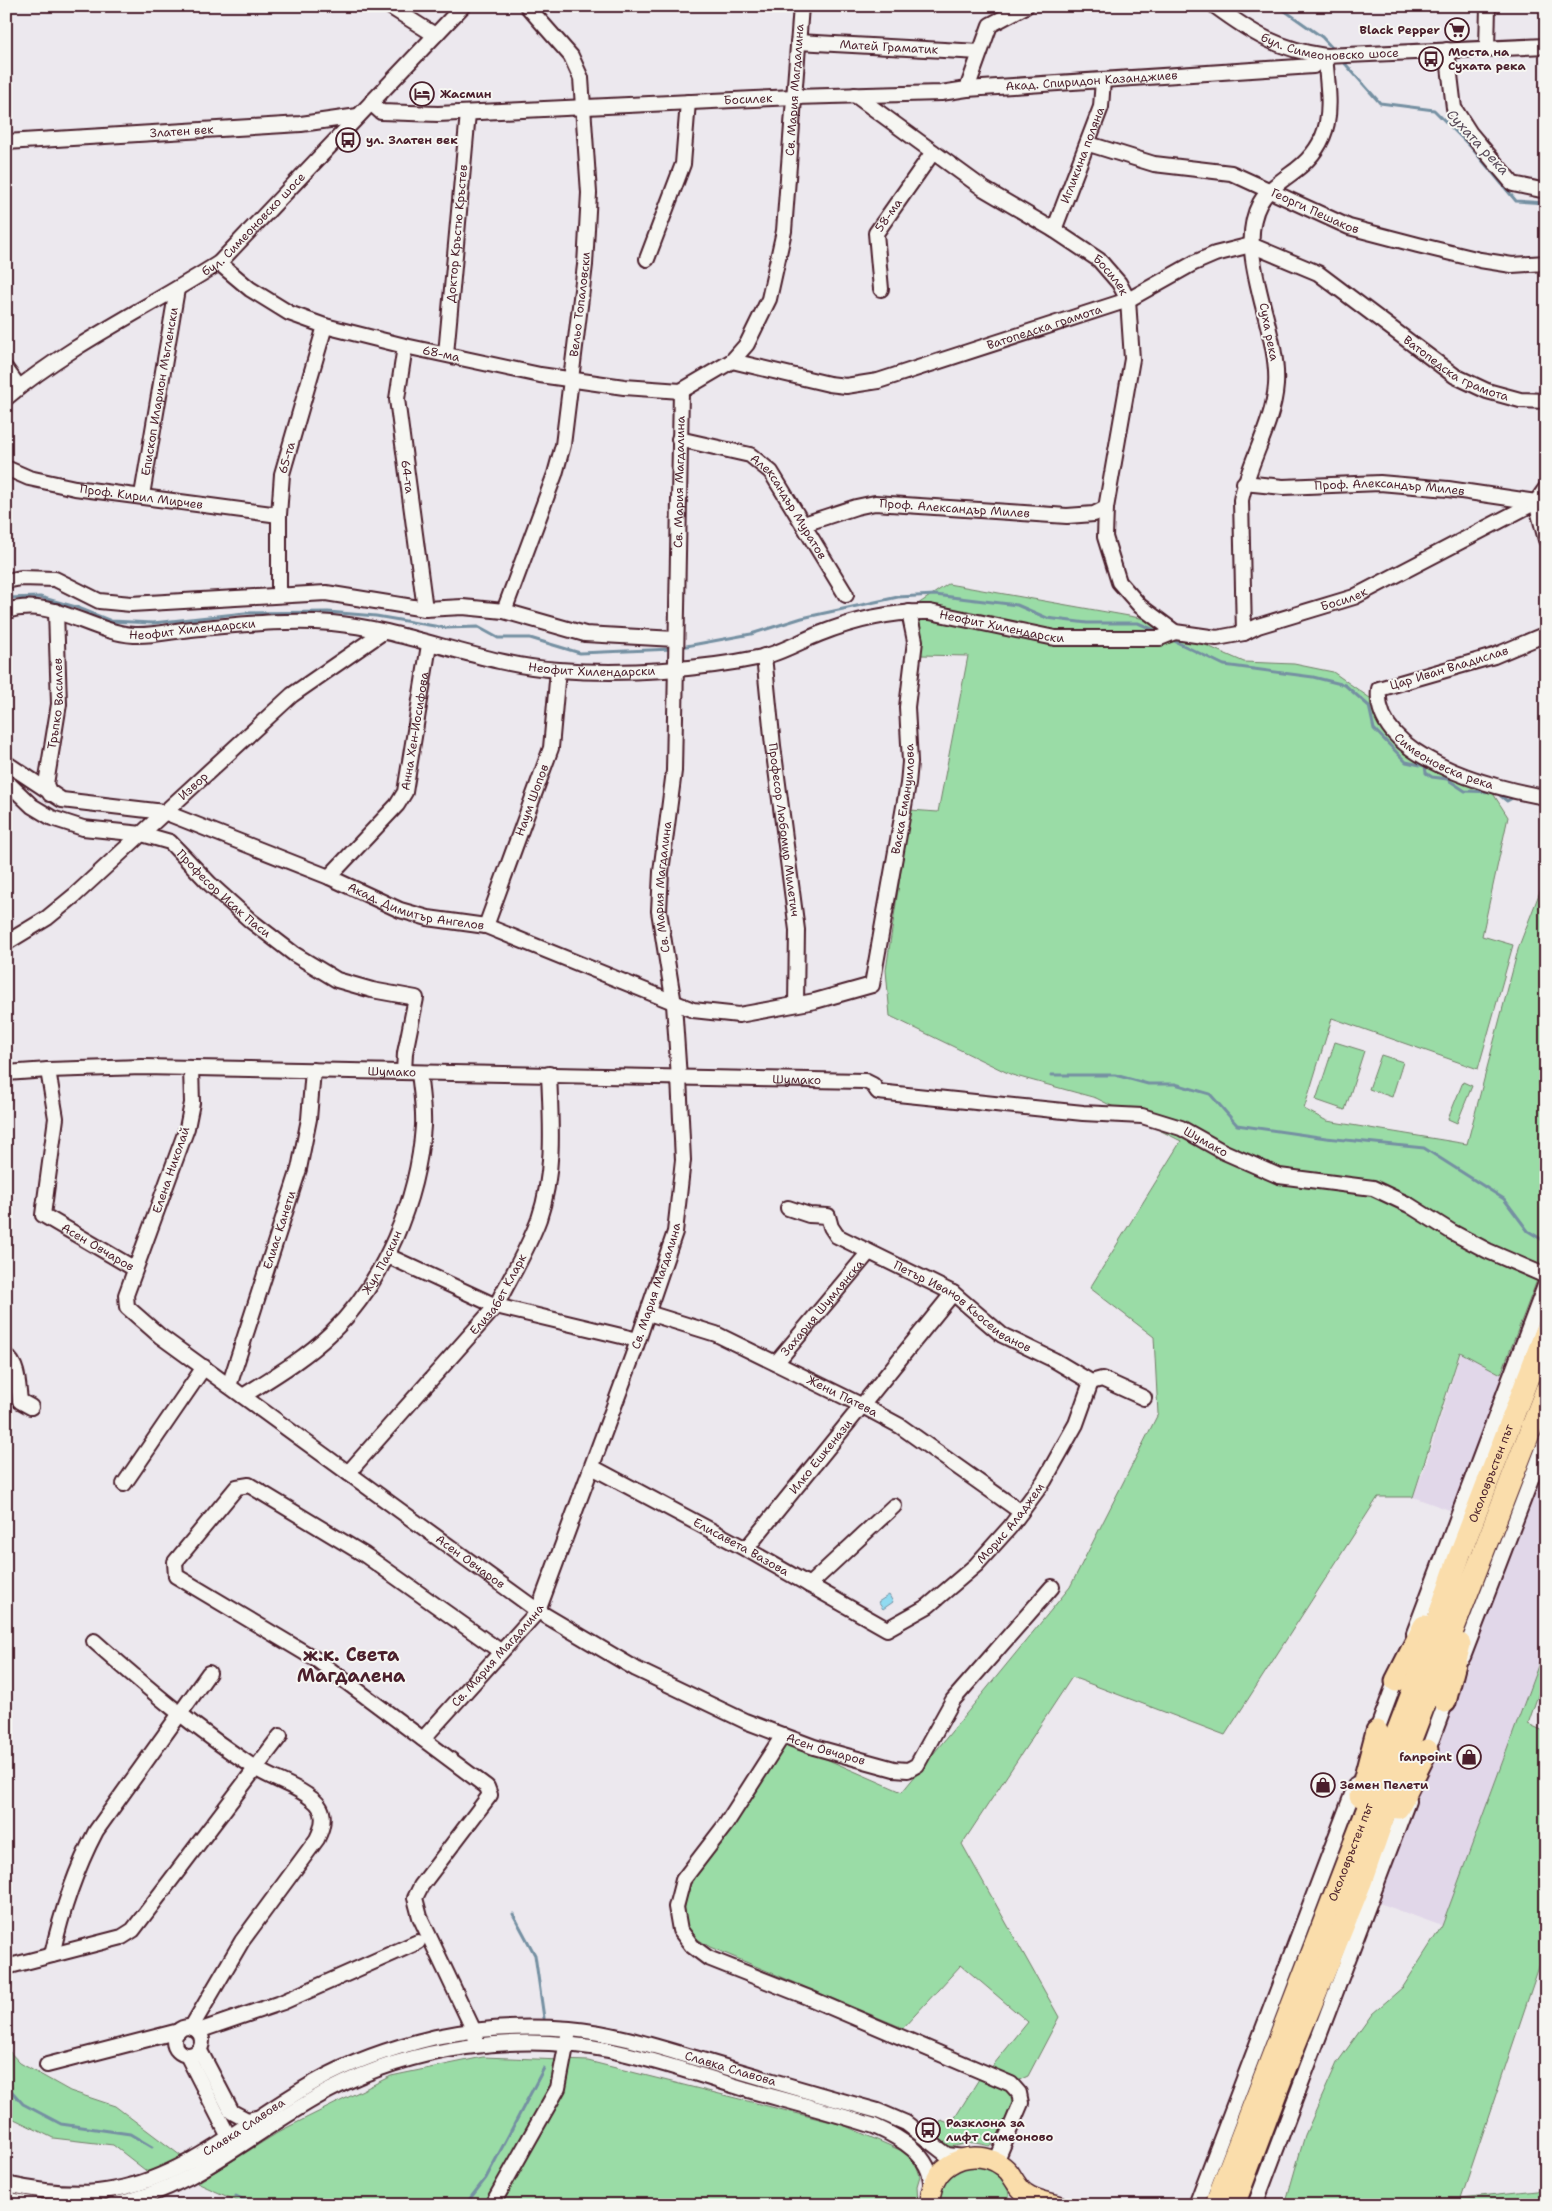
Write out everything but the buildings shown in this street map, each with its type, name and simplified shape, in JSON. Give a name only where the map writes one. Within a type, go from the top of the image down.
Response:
[{"type":"highway","name":"Околовръстен път","points":[[1215,2205],[1414,1688],[1460,1554],[1546,1332]]},
{"type":"highway","name":"Околовръстен път","points":[[1234,2205],[1285,2069],[1361,1882],[1408,1746],[1546,1390]]},
{"type":"highway","points":[[1445,1702],[1484,1550]]},
{"type":"highway","points":[[1396,1681],[1460,1554]]},
{"type":"highway","points":[[1333,1897],[1377,1731]]},
{"type":"highway","points":[[1361,1882],[1427,1750]]},
{"type":"main road","points":[[930,2201],[936,2180],[946,2167],[962,2158],[971,2157],[996,2162],[1004,2167],[1026,2194],[1058,2205]]},
{"type":"main road","points":[[1015,2181],[1020,2205]]},
{"type":"street","points":[[389,6],[436,35]]},
{"type":"street","name":"бул. Симеоновско шосе","points":[[6,398],[82,343],[178,289],[218,263],[463,6]]},
{"type":"street","name":"Вельо Топаловски","points":[[504,611],[555,474],[563,444],[585,266],[590,193],[580,78],[571,56],[527,6]]},
{"type":"street","name":"Св. Мария Магдалина","points":[[423,1739],[500,1651],[538,1611],[638,1340],[675,1232],[683,1160],[680,1078],[674,1004],[659,911],[661,872],[674,771],[681,391],[732,361],[747,344],[769,300],[784,231],[801,6]]},
{"type":"street","points":[[967,89],[990,25],[1026,6]]},
{"type":"street","name":"бул. Симеоновско шосе","points":[[1215,6],[1262,38],[1295,51],[1325,56],[1546,46]]},
{"type":"street","points":[[1487,49],[1488,6]]},
{"type":"street","name":"Матей Граматик","points":[[798,42],[980,52]]},
{"type":"street","points":[[1447,50],[1454,108],[1470,133],[1513,184],[1546,190]]},
{"type":"street","name":"Акад. Спиридон Казанджиев","points":[[855,95],[941,94],[967,89],[1313,66],[1325,56]]},
{"type":"street","name":"Суха река","points":[[1244,633],[1241,500],[1244,484],[1270,416],[1276,384],[1274,352],[1251,245],[1253,225],[1260,202],[1271,190],[1305,163],[1322,142],[1330,113],[1325,56]]},
{"type":"street","name":"Игликина поляна","points":[[1054,230],[1101,107],[1103,80]]},
{"type":"street","name":"Босилек","points":[[371,103],[381,112],[468,113],[855,95],[984,189],[1054,230],[1098,260],[1119,283],[1128,300],[1132,359],[1106,508],[1105,537],[1119,582],[1140,606],[1175,632],[1217,638],[1244,633],[1258,626],[1354,597],[1536,502],[1546,488]]},
{"type":"street","points":[[647,259],[683,164],[688,102]]},
{"type":"street","name":"Доктор Кръстю Кръстев","points":[[446,354],[468,113]]},
{"type":"street","name":"Златен век","points":[[6,142],[301,124],[358,116]]},
{"type":"street","name":"Георги Пешаков","points":[[1088,144],[1154,164],[1231,173],[1271,190],[1307,209],[1358,229],[1480,260],[1512,265],[1546,263]]},
{"type":"street","name":"58-ма","points":[[881,289],[876,233],[933,152]]},
{"type":"street","name":"Ватопедска грамота","points":[[732,361],[829,384],[846,386],[878,381],[1128,300],[1194,263],[1215,254],[1251,245],[1318,273],[1455,376],[1487,391],[1520,400],[1546,401]]},
{"type":"street","name":"68-ма","points":[[218,263],[250,289],[289,313],[325,326],[405,346],[540,375],[624,387],[681,391]]},
{"type":"street","name":"Епископ Иларион Мъгленски","points":[[142,495],[178,289]]},
{"type":"street","name":"65-та","points":[[279,596],[279,515],[282,474],[325,326]]},
{"type":"street","name":"64-та","points":[[405,346],[397,399],[425,609]]},
{"type":"street","points":[[6,369],[19,387]]},
{"type":"street","name":"Александър Муратов","points":[[679,439],[750,454],[771,472],[846,595]]},
{"type":"street","name":"Проф. Кирил Мирчев","points":[[6,468],[28,478],[75,488],[142,495],[279,515]]},
{"type":"street","name":"Проф. Александър Милев","points":[[1244,484],[1283,487],[1380,483],[1448,489],[1536,502]]},
{"type":"street","points":[[1536,502],[1546,540]]},
{"type":"street","name":"Проф. Александър Милев","points":[[804,524],[856,507],[875,503],[1068,516],[1094,514],[1106,508]]},
{"type":"street","points":[[6,581],[21,578],[55,579],[99,601],[131,604],[334,593],[425,609],[463,607],[504,611],[585,634],[675,639]]},
{"type":"street","name":"Неофит Хилендарски","points":[[6,610],[34,606],[56,610],[95,627],[134,635],[274,621],[333,624],[383,632],[493,661],[558,670],[616,672],[675,669],[764,656],[821,633],[876,616],[909,612],[930,612],[1054,638],[1160,638],[1175,632]]},
{"type":"street","name":"Тръпко Василев","points":[[50,794],[46,784],[59,704],[56,610]]},
{"type":"street","name":"Васка Емануилова","points":[[872,985],[908,777],[907,707],[915,641],[909,612]]},
{"type":"street","name":"Извор","points":[[6,943],[48,918],[292,695],[383,632]]},
{"type":"street","name":"Цар Иван Владислав","points":[[1379,689],[1494,656],[1546,634]]},
{"type":"street","name":"Анна Хен-Йосифова","points":[[329,877],[397,805],[406,792],[429,645]]},
{"type":"street","name":"Професор Любомир Милетич","points":[[764,656],[773,746],[797,930],[796,1004]]},
{"type":"street","name":"Наум Шопов","points":[[486,926],[550,748],[558,670]]},
{"type":"street","name":"Симеоновска река","points":[[1379,689],[1377,703],[1388,728],[1415,750],[1442,766],[1487,784],[1511,792],[1546,796]]},
{"type":"street","name":"Акад. Димитър Ангелов","points":[[6,763],[50,794],[62,800],[164,812],[329,877],[400,910],[418,915],[486,926],[674,1004],[693,1010],[724,1015],[754,1013],[834,996],[872,985]]},
{"type":"street","name":"Професор Исак Паси","points":[[6,781],[32,806],[52,818],[83,828],[142,834],[170,842],[210,884],[251,921],[294,954],[337,980],[372,990],[416,998],[405,1053],[404,1072]]},
{"type":"street","name":"Шумако","points":[[6,1074],[48,1070],[191,1068],[865,1081],[873,1085],[878,1092],[1074,1112],[1142,1116],[1181,1128],[1222,1151],[1279,1176],[1373,1188],[1409,1205],[1452,1232],[1488,1251],[1546,1276]]},
{"type":"street","name":"Елена Николай","points":[[135,1269],[187,1128],[192,1103],[191,1068]]},
{"type":"street","name":"Асен Овчаров","points":[[48,1070],[56,1118],[43,1215],[135,1269],[126,1295],[127,1307],[135,1316],[538,1611],[636,1669],[746,1721],[783,1735],[876,1766],[908,1770],[917,1764],[953,1700],[1052,1587]]},
{"type":"street","name":"Елиас Канети","points":[[229,1386],[299,1169],[309,1119],[313,1070]]},
{"type":"street","name":"Жул Паскин","points":[[243,1396],[285,1369],[330,1334],[356,1304],[388,1256],[407,1209],[421,1152],[423,1124],[420,1073]]},
{"type":"street","name":"Елизабет Кларк","points":[[348,1473],[496,1306],[538,1219],[548,1181],[552,1138],[549,1074]]},
{"type":"street","name":"Петър Иванов Кьосеиванов","points":[[788,1208],[809,1215],[828,1216],[831,1227],[838,1236],[953,1293],[1002,1335],[1054,1360],[1091,1382],[1102,1379],[1144,1398]]},
{"type":"street","name":"Захария Шумлянска","points":[[776,1363],[869,1252]]},
{"type":"street","points":[[388,1256],[496,1306],[638,1340]]},
{"type":"street","points":[[1196,2205],[1546,1283]]},
{"type":"street","name":"Илко Ешкенази","points":[[746,1549],[953,1293]]},
{"type":"street","name":"Жени Патева","points":[[648,1312],[716,1334],[861,1405],[900,1426],[1021,1512]]},
{"type":"street","points":[[6,1356],[11,1360],[15,1370],[20,1401],[31,1407]]},
{"type":"street","points":[[124,1484],[204,1368]]},
{"type":"street","name":"Морис Аладжем","points":[[887,1629],[928,1606],[976,1565],[1021,1512],[1044,1482],[1076,1424],[1091,1382]]},
{"type":"street","points":[[1255,2205],[1546,1441]]},
{"type":"street","name":"Елисавета Вазова","points":[[592,1467],[746,1549],[887,1629]]},
{"type":"street","points":[[477,2046],[474,2031],[420,1917],[415,1898],[421,1886],[490,1795],[487,1787],[317,1660],[176,1576],[174,1562],[237,1487],[249,1485],[365,1555],[500,1651]]},
{"type":"street","points":[[809,1585],[894,1506]]},
{"type":"street","points":[[94,1641],[178,1713],[257,1769],[313,1799],[322,1812],[324,1826],[317,1839],[242,1941],[186,2034],[180,2052],[193,2052],[202,2042],[186,2034]]},
{"type":"street","points":[[52,1955],[56,1934],[88,1846],[96,1831],[208,1673]]},
{"type":"street","points":[[783,1735],[726,1824],[683,1880],[676,1907],[680,1930],[692,1946],[708,1958],[807,1997],[1010,2084],[1019,2093],[1021,2103],[996,2162]]},
{"type":"street","points":[[6,1967],[122,1937],[133,1930],[257,1769],[280,1736]]},
{"type":"street","points":[[47,2065],[149,2038],[186,2034],[283,2002],[418,1942]]},
{"type":"street","points":[[492,2205],[558,2088],[569,2029]]},
{"type":"street","name":"Славка Славова","points":[[6,2184],[67,2193],[118,2189],[136,2184],[189,2162],[227,2136],[313,2083],[367,2057],[436,2038],[474,2031],[569,2029],[634,2040],[878,2111],[906,2124],[947,2155],[971,2157]]},
{"type":"street","name":"Славка Славова","points":[[112,2205],[140,2198],[192,2177],[319,2095],[372,2070],[437,2052],[477,2046],[551,2043],[631,2055],[874,2126],[898,2138],[926,2164],[932,2183],[930,2201]]},
{"type":"street","points":[[193,2052],[232,2112],[247,2120],[256,2118]]},
{"type":"street","points":[[193,2052],[227,2136],[235,2149]]},
{"type":"street","points":[[6,2199],[37,2205]]},
{"type":"shaded area","points":[[1461,1352],[1507,1378],[1455,1512],[1413,1497],[1425,1467]]},
{"type":"shaded area","points":[[1546,1466],[1546,1644],[1442,1926],[1379,1903],[1381,1893]]},
{"type":"green space","points":[[948,584],[1146,619],[1244,662],[1294,664],[1333,672],[1377,703],[1388,728],[1487,784],[1508,817],[1482,936],[1513,945],[1478,1069],[1332,1018],[1304,1109],[1327,1121],[1467,1144],[1519,946],[1546,876],[1546,1257],[1501,1374],[1460,1352],[1413,1497],[1378,1497],[1225,1735],[1072,1677],[962,1844],[1059,2017],[1028,2076],[1017,2081],[990,2069],[1028,2022],[961,1965],[903,2028],[710,1947],[690,1932],[686,1925],[684,1909],[688,1893],[699,1871],[787,1742],[902,1792],[1070,1587],[1158,1414],[1154,1337],[1090,1288],[1181,1141],[1096,1098],[1012,1075],[890,1016],[886,970],[910,810],[938,812],[968,656],[921,655],[906,612]]},
{"type":"green space","points":[[1335,1042],[1364,1051],[1345,1110],[1316,1100]]},
{"type":"green space","points":[[1381,1055],[1403,1062],[1392,1097],[1369,1089]]},
{"type":"green space","points":[[1463,1082],[1472,1086],[1457,1123],[1448,1119]]},
{"type":"green space","points":[[1546,1415],[1546,1425],[1474,1608],[1482,1585]]},
{"type":"green space","points":[[1546,1644],[1546,1672],[1528,1724],[1546,1732],[1546,1946],[1461,2198],[1546,2189],[1546,2205],[1285,2205],[1305,2135],[1337,2063],[1372,2014],[1403,1987],[1442,1926]]},
{"type":"green space","points":[[1352,1812],[1338,1859],[1205,2205],[1200,2205]]},
{"type":"green space","points":[[1391,1830],[1250,2205],[1246,2205],[1374,1868]]},
{"type":"green space","points":[[6,2048],[20,2063],[70,2091],[115,2106],[189,2162],[154,2177],[113,2145],[53,2138],[6,2115]]},
{"type":"green space","points":[[483,2057],[588,2061],[843,2125],[902,2151],[915,2161],[920,2176],[917,2186],[918,2205],[246,2205],[197,2183],[282,2130],[391,2076]]},
{"type":"green space","points":[[979,2079],[1005,2089],[1015,2102],[999,2139],[990,2146],[977,2143],[948,2145],[936,2133],[941,2120],[951,2124]]},
{"type":"green space","points":[[979,2166],[992,2171],[1006,2185],[1009,2205],[940,2205],[943,2189],[950,2177],[963,2169]]},
{"type":"water","points":[[889,1595],[893,1602],[883,1609],[878,1602]]},
{"type":"waterway","name":"Сухата река","points":[[1278,6],[1322,37],[1334,50]]},
{"type":"waterway","name":"Сухата река","points":[[1341,59],[1380,103],[1434,110],[1471,147],[1516,201],[1546,203]]},
{"type":"waterway","points":[[681,647],[751,634],[802,618],[898,597],[935,595],[1017,605],[1047,618],[1087,623],[1138,623],[1161,633]]},
{"type":"waterway","points":[[6,598],[40,597],[76,607],[111,621],[153,623],[245,613],[328,612],[376,616],[446,628],[478,627],[498,638],[530,638],[580,653],[672,649]]},
{"type":"waterway","points":[[1170,639],[1224,665],[1313,677],[1345,685],[1369,706],[1374,729],[1406,762],[1425,766],[1426,773],[1432,777],[1447,779],[1465,791],[1496,792],[1507,801],[1516,796]]},
{"type":"waterway","points":[[1051,1075],[1115,1075],[1148,1084],[1175,1084],[1210,1094],[1237,1125],[1326,1138],[1424,1148],[1504,1199],[1528,1231],[1546,1242]]},
{"type":"waterway","points":[[513,1914],[535,1955],[544,2018]]},
{"type":"waterway","points":[[465,2205],[486,2178],[544,2068]]},
{"type":"waterway","points":[[6,2085],[23,2104],[61,2124],[130,2134],[152,2147]]},
{"type":"waterway","points":[[236,2196],[255,2205]]},
{"type":"place","name":"Black Pepper","points":[[1457,30]]},
{"type":"place","name":"Моста на Сухата река","points":[[1431,59]]},
{"type":"place","name":"Жасмин","points":[[422,94]]},
{"type":"place","name":"ул. Златен век","points":[[348,140]]},
{"type":"place","name":"fanpoint","points":[[1469,1757]]},
{"type":"place","name":"Земен Пелети","points":[[1323,1785]]},
{"type":"place","name":"Разклона за лифт Симеоново","points":[[928,2130]]},
{"type":"district","name":"ж.к. Света Магдалена","points":[[351,1665]]}]
